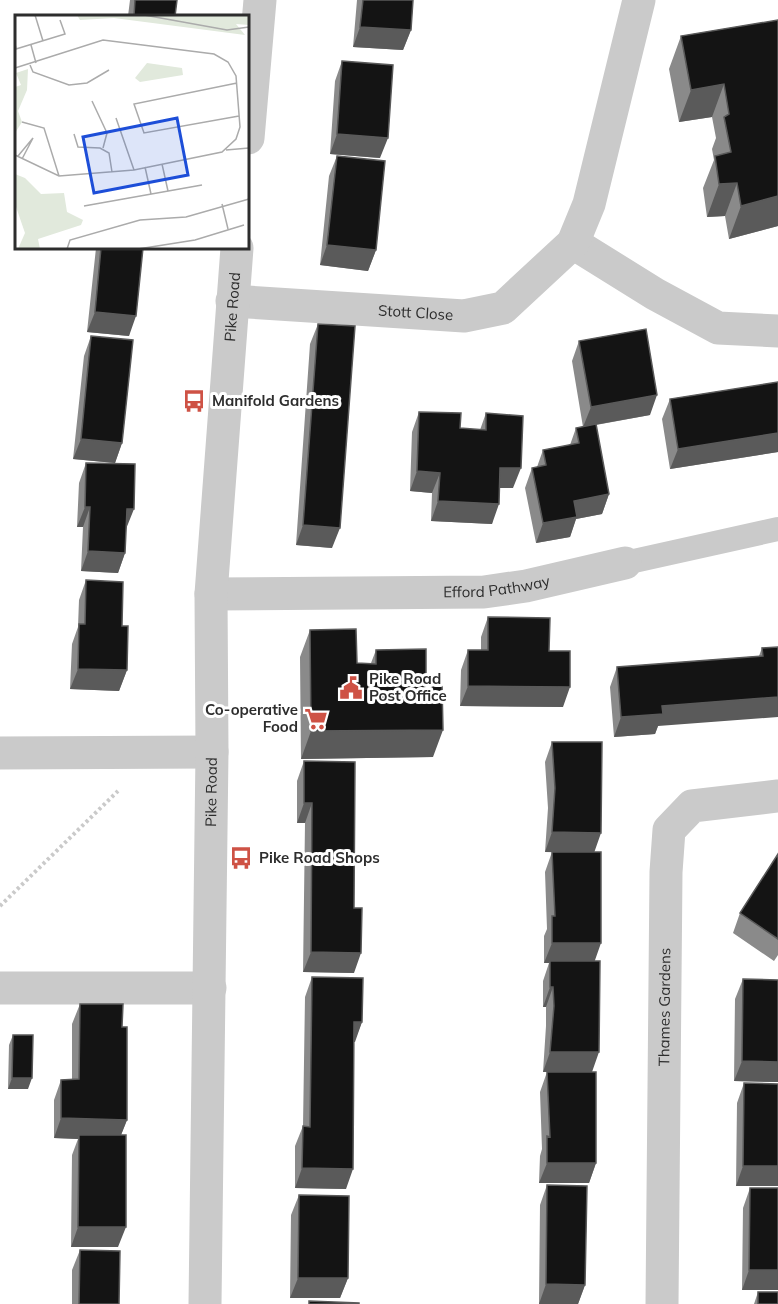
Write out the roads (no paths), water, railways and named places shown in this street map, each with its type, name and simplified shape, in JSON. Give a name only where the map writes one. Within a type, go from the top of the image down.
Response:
[{"type":"street","points":[[249,126],[260,0]]},
{"type":"street","name":"Stott Close","points":[[232,301],[464,316],[503,308],[573,243],[590,204],[639,0]]},
{"type":"street","points":[[573,243],[655,294],[718,328],[778,331]]},
{"type":"street","name":"Pike Road","points":[[205,1304],[213,752],[211,594],[237,249]]},
{"type":"street","name":"Efford Pathway","points":[[211,594],[484,592],[526,586],[626,563]]},
{"type":"street","points":[[0,753],[213,752]]},
{"type":"street","name":"Thames Gardens","points":[[662,1304],[666,872],[669,830],[692,806],[778,796]]},
{"type":"street","points":[[0,987],[210,988]]},
{"type":"lane","name":"Efford Pathway","points":[[626,563],[778,529]]},
{"type":"place","name":"Manifold Gardens","points":[[194,401]]},
{"type":"place","name":"Pike Road Post Office","points":[[351,688]]},
{"type":"place","name":"Co-operative Food","points":[[316,719]]},
{"type":"place","name":"Pike Road Shops","points":[[241,858]]}]
